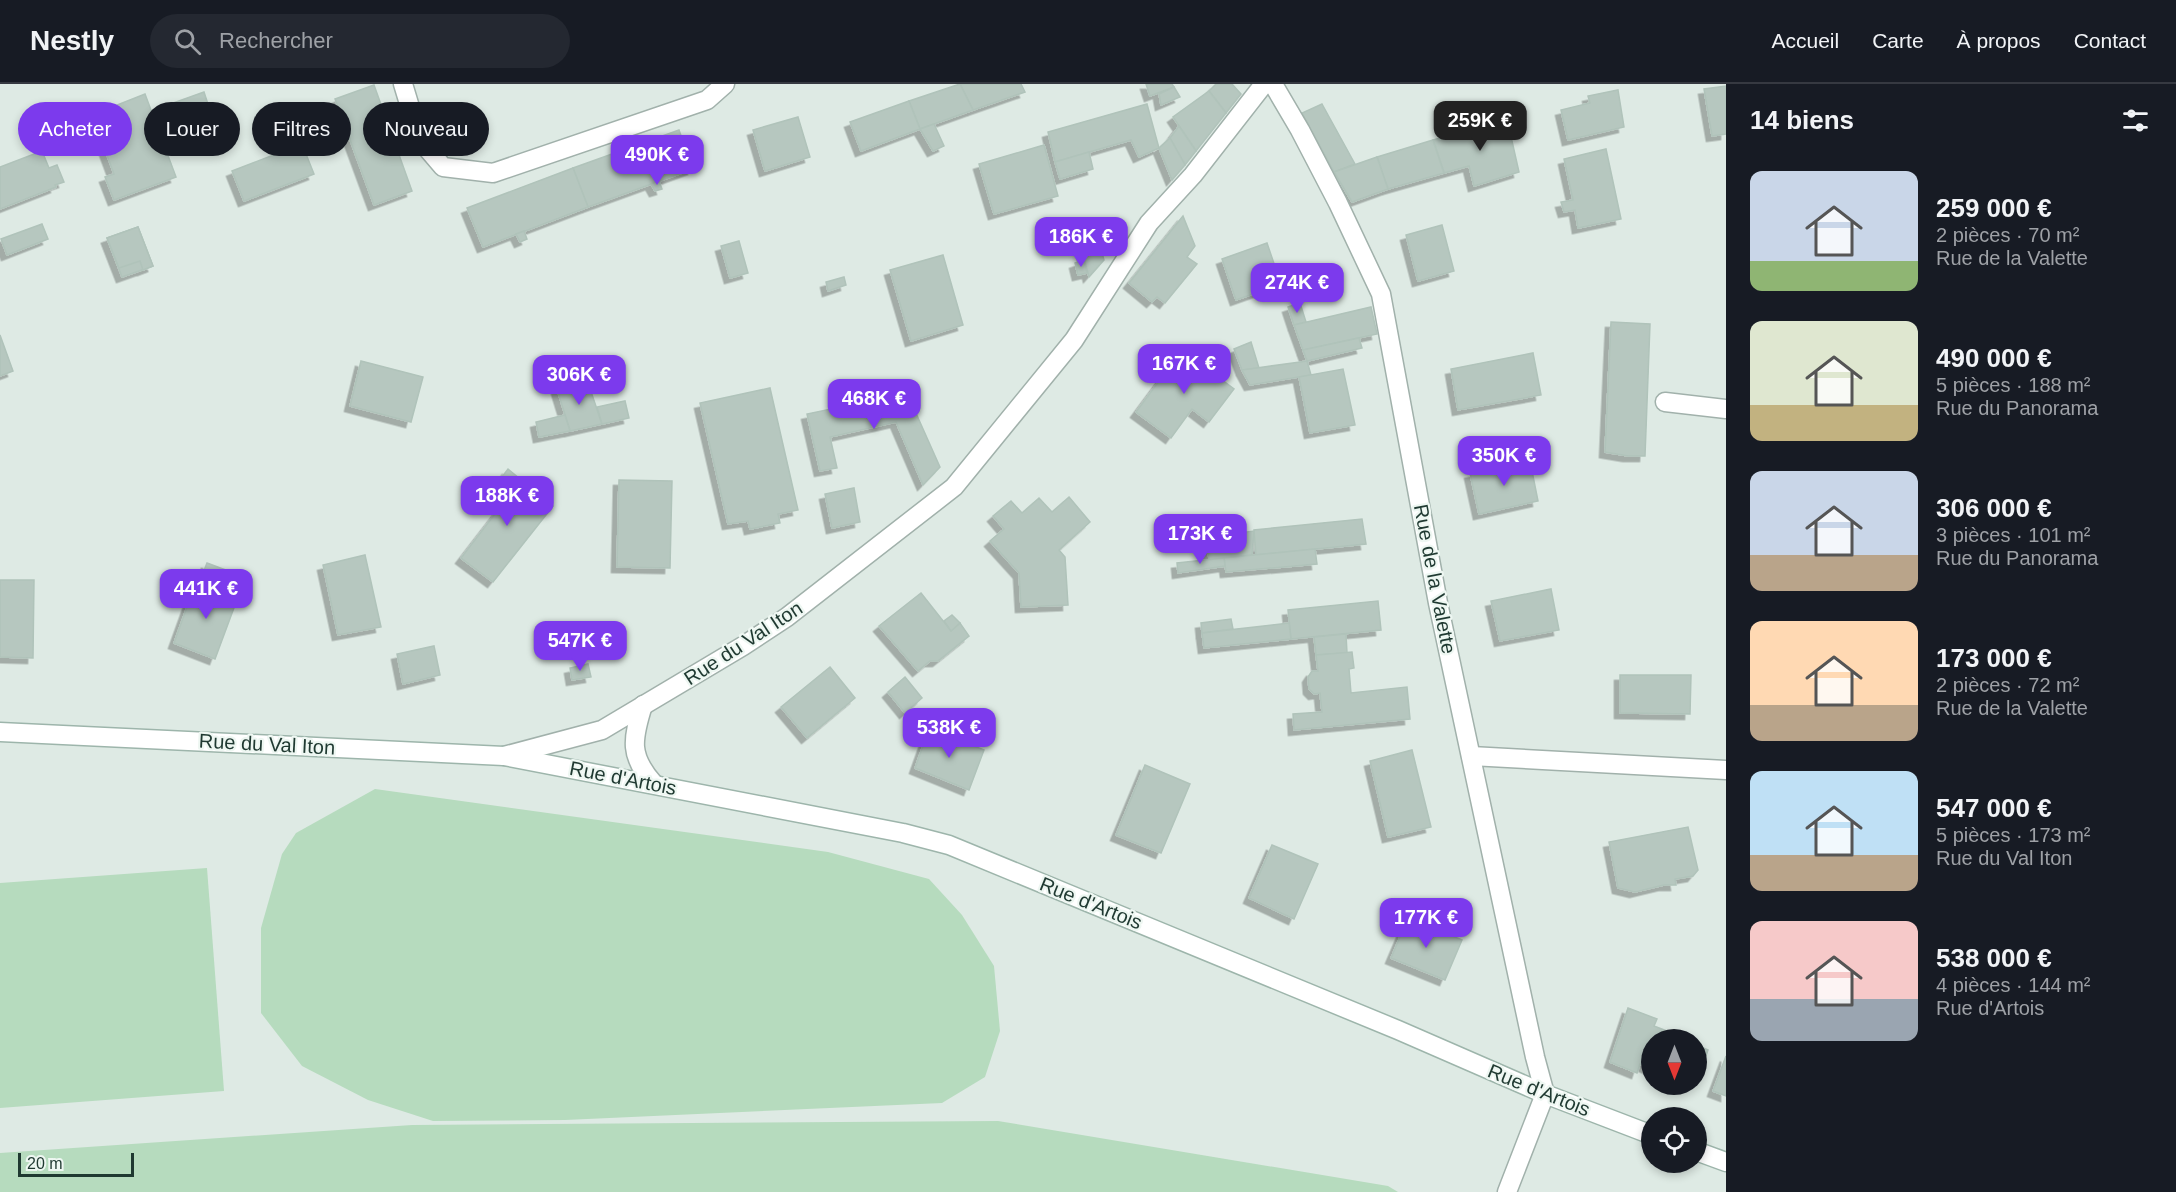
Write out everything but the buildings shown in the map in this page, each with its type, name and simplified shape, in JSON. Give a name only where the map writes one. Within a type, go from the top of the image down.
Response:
[{"type":"street","points":[[403,84],[420,140],[443,167],[493,173],[707,100],[725,84]]},
{"type":"street","name":"Rue du Val Iton","points":[[0,732],[504,756],[602,730],[743,646],[787,617],[954,487],[1074,340],[1149,223],[1193,175],[1264,84]]},
{"type":"street","name":"Rue de la Valette","points":[[1273,84],[1300,130],[1381,294],[1438,603],[1535,1057],[1545,1094]]},
{"type":"street","points":[[1665,402],[1726,409]]},
{"type":"street","points":[[644,705],[635,731],[634,744],[640,769],[654,784]]},
{"type":"street","name":"Rue d'Artois","points":[[504,756],[903,832],[949,845],[1398,1030],[1545,1094],[1641,1131]]},
{"type":"street","points":[[1471,756],[1726,770]]},
{"type":"street","points":[[1507,1192],[1545,1094]]},
{"type":"street","points":[[1707,1156],[1726,1162]]},
{"type":"green space","points":[[375,789],[828,852],[929,879],[962,915],[994,966],[1000,1031],[985,1077],[942,1103],[565,1120],[433,1121],[368,1100],[302,1066],[261,1013],[261,928],[282,854],[296,833]]},
{"type":"green space","points":[[207,868],[224,1091],[0,1108],[0,883]]},
{"type":"green space","points":[[998,1121],[1388,1186],[1398,1192],[0,1192],[0,1153],[412,1125]]}]
